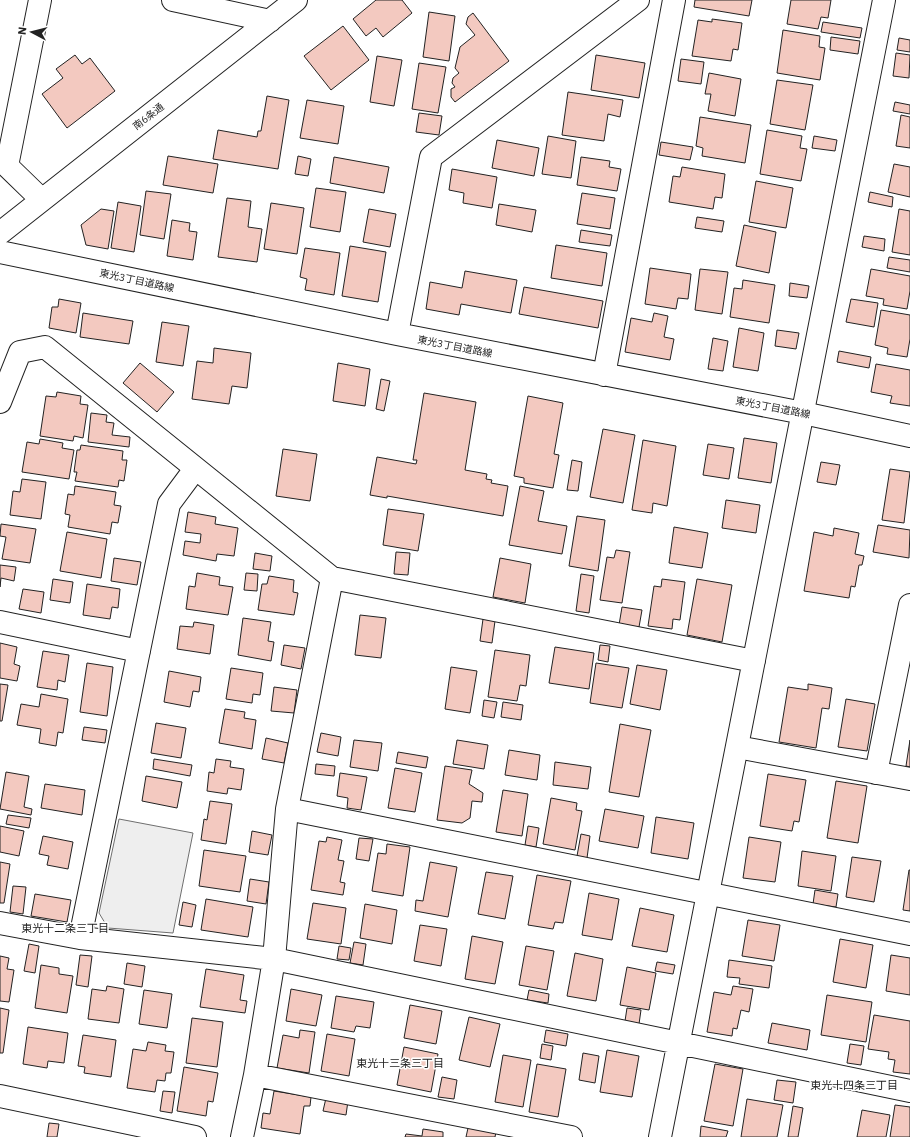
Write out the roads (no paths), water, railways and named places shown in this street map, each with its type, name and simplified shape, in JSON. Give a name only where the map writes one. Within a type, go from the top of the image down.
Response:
[{"type":"street","points":[[40,0],[8,166],[41,199]]},
{"type":"street","points":[[172,0],[270,21]]},
{"type":"street","name":"南6条通","points":[[0,233],[41,199],[296,0]]},
{"type":"street","points":[[397,334],[431,157],[638,0]]},
{"type":"street","points":[[604,374],[674,0]]},
{"type":"street","points":[[660,1137],[804,413],[884,0]]},
{"type":"street","name":"東光3丁目道路線","points":[[0,252],[397,334],[804,413],[910,436]]},
{"type":"street","points":[[0,402],[20,352],[45,347],[332,578],[754,661]]},
{"type":"street","points":[[80,938],[169,504],[195,469]]},
{"type":"street","points":[[242,1137],[255,1076],[274,959],[287,809],[332,578]]},
{"type":"street","points":[[876,772],[910,605]]},
{"type":"street","points":[[0,622],[139,651]]},
{"type":"street","points":[[737,747],[910,779]]},
{"type":"street","points":[[287,809],[910,934]]},
{"type":"street","points":[[0,923],[80,938],[274,959],[910,1091]]},
{"type":"street","points":[[255,1076],[571,1137]]},
{"type":"street","points":[[0,1096],[196,1137]]},
{"type":"district","name":"東光十二条三丁目","points":[[65,928]]},
{"type":"district","name":"東光十三条三丁目","points":[[400,1063]]},
{"type":"district","name":"東光十四条三丁目","points":[[854,1085]]}]
